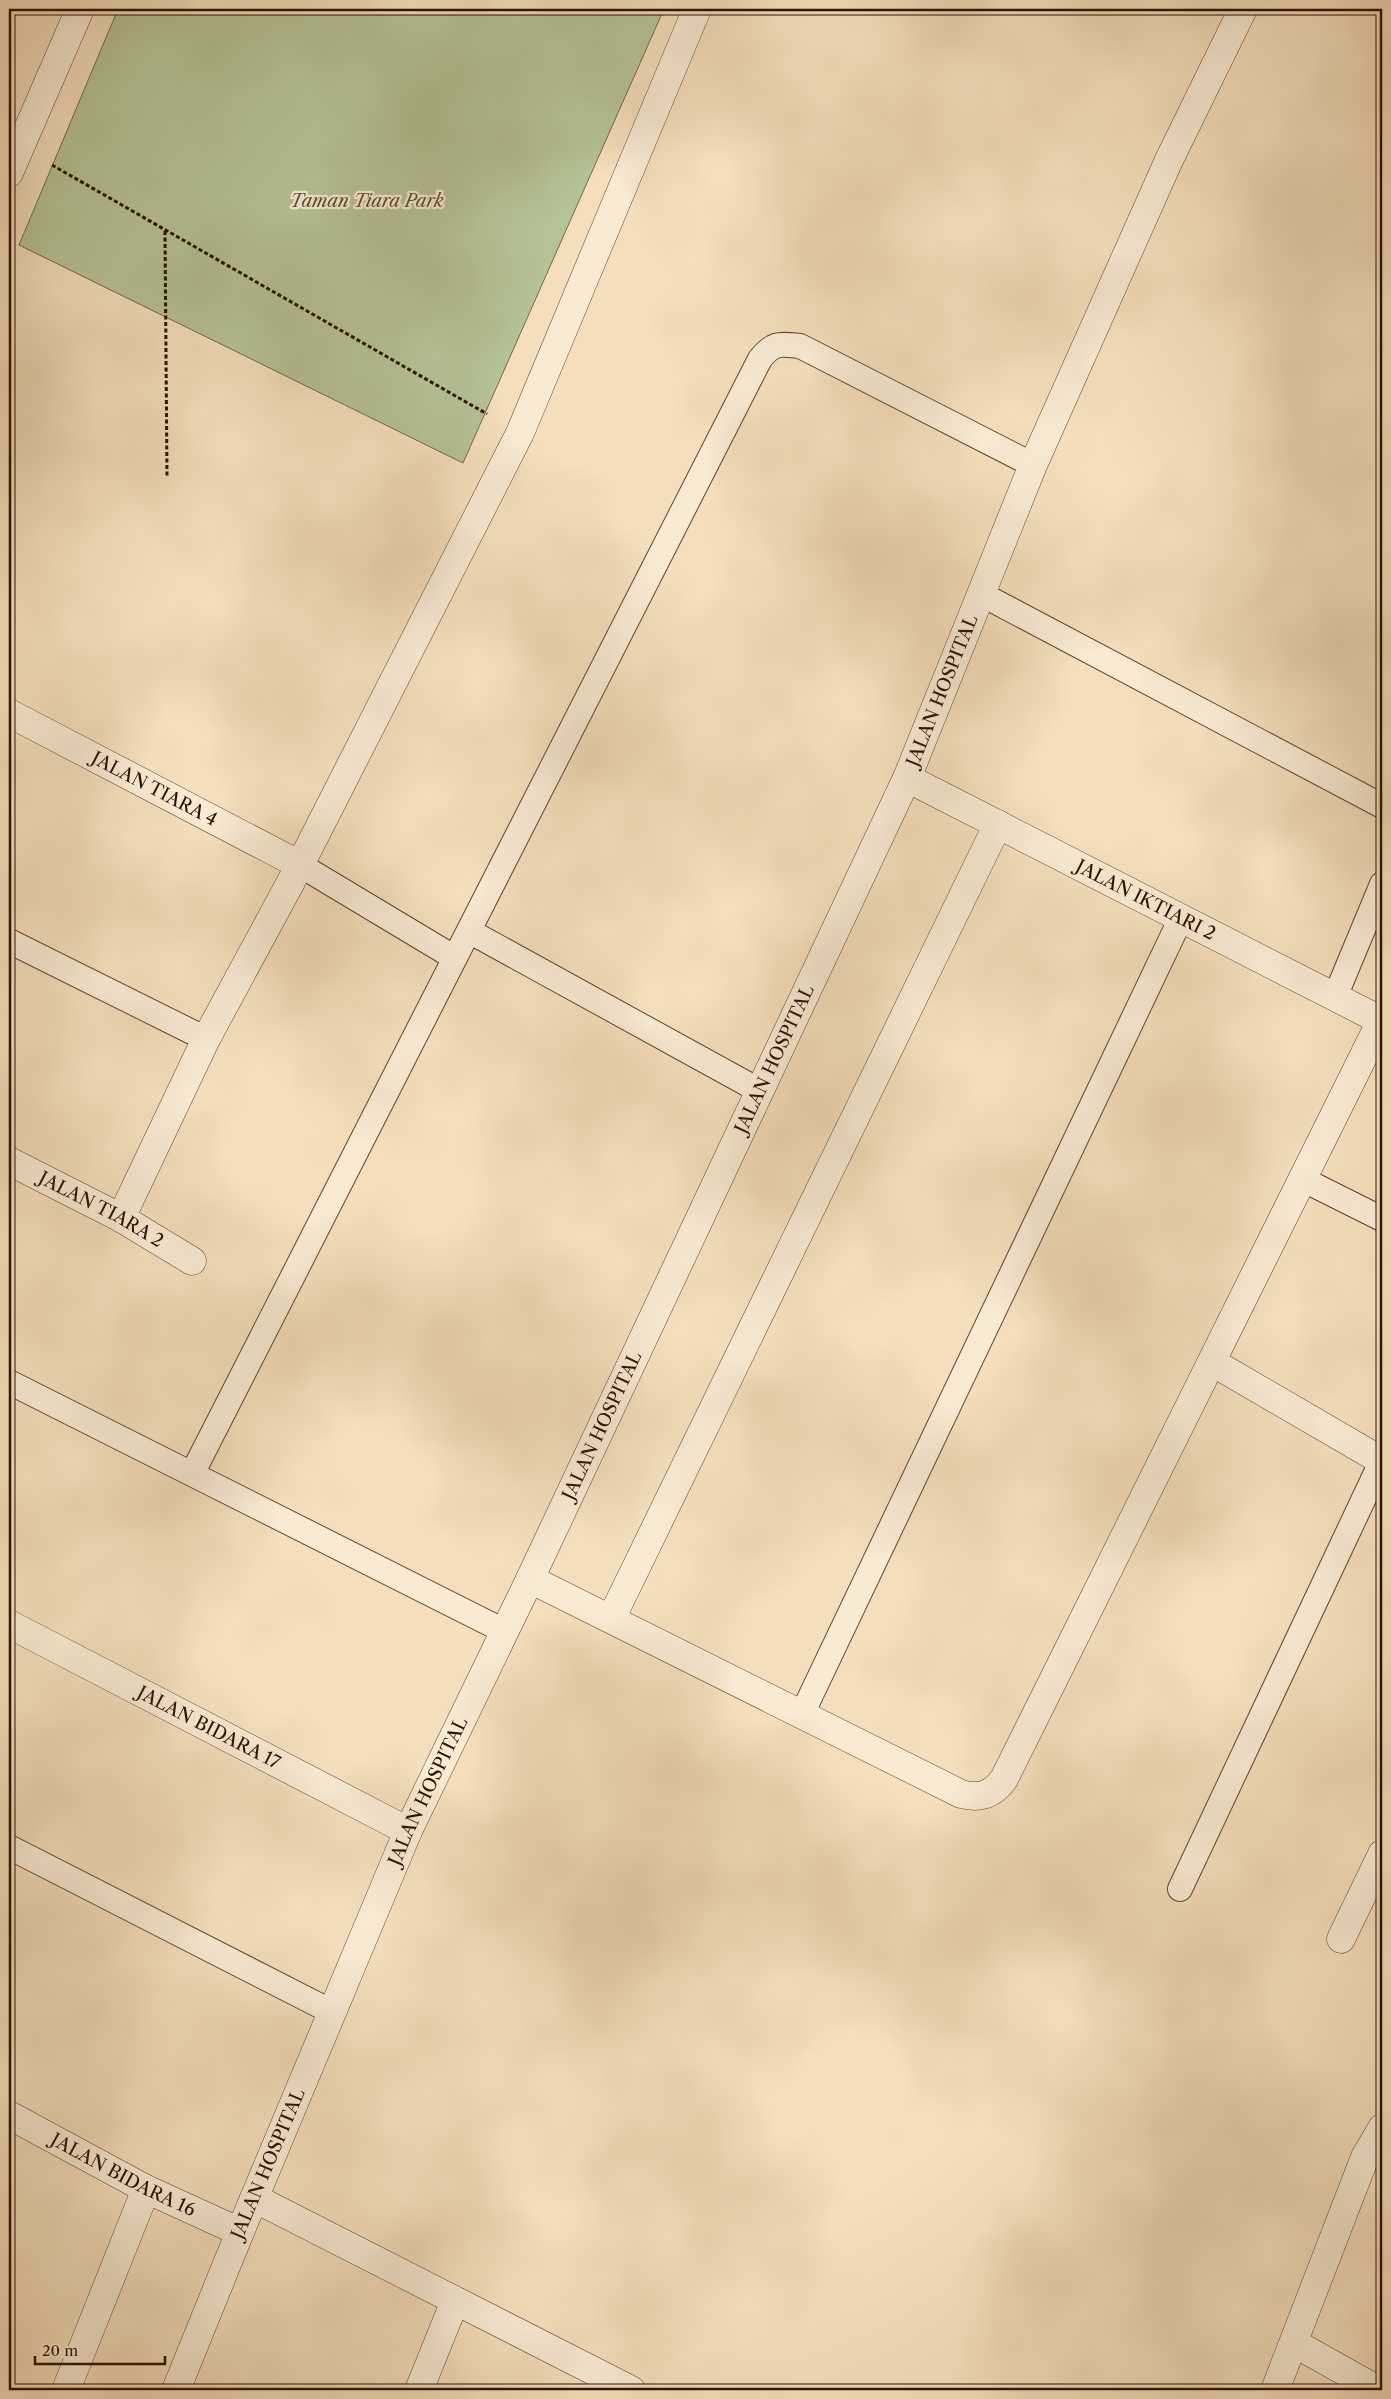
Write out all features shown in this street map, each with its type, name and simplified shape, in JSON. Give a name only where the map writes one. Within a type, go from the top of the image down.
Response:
[{"type":"street","points":[[9,173],[80,9]]},
{"type":"street","points":[[121,1218],[206,1040],[300,865],[520,433],[697,9]]},
{"type":"street","name":"JALAN HOSPITAL","points":[[176,2390],[408,1830],[530,1579],[907,778],[1033,465],[1169,160],[1243,9]]},
{"type":"street","name":"JALAN TIARA 4","points":[[9,713],[300,865]]},
{"type":"street","name":"JALAN IKTIARI 2","points":[[907,778],[1382,1021]]},
{"type":"street","points":[[611,1619],[998,824]]},
{"type":"street","points":[[530,1579],[961,1794],[973,1798],[985,1796],[996,1790],[1004,1779],[1382,1021]]},
{"type":"street","name":"JALAN TIARA 2","points":[[9,1161],[121,1218],[192,1261]]},
{"type":"street","points":[[1212,1362],[1382,1461]]},
{"type":"street","name":"JALAN BIDARA 17","points":[[9,1624],[408,1830]]},
{"type":"street","points":[[1341,1939],[1382,1854]]},
{"type":"street","name":"JALAN BIDARA 16","points":[[9,2115],[146,2189],[240,2232]]},
{"type":"street","points":[[1275,2390],[1365,2157],[1382,2128]]},
{"type":"street","points":[[66,2390],[146,2189]]},
{"type":"street","points":[[254,2198],[631,2390]]},
{"type":"street","points":[[419,2390],[455,2301]]},
{"type":"street","points":[[1294,2343],[1378,2390]]},
{"type":"lane","points":[[192,1474],[760,359],[770,347],[781,344],[800,346],[1033,465]]},
{"type":"lane","points":[[981,594],[1382,806]]},
{"type":"lane","points":[[300,865],[455,958]]},
{"type":"lane","points":[[1335,997],[1382,884]]},
{"type":"lane","points":[[802,1714],[1180,918]]},
{"type":"lane","points":[[469,931],[760,1091]]},
{"type":"lane","points":[[9,941],[206,1040]]},
{"type":"lane","points":[[1302,1179],[1382,1219]]},
{"type":"lane","points":[[9,1382],[504,1631]]},
{"type":"lane","points":[[1180,1889],[1382,1461]]},
{"type":"lane","points":[[9,1847],[332,2012]]},
{"type":"path","points":[[20,147],[520,433]]},
{"type":"path","points":[[165,230],[167,478]]},
{"type":"green space","name":"Taman Tiara Park","points":[[118,9],[664,9],[463,463],[19,245]]}]
